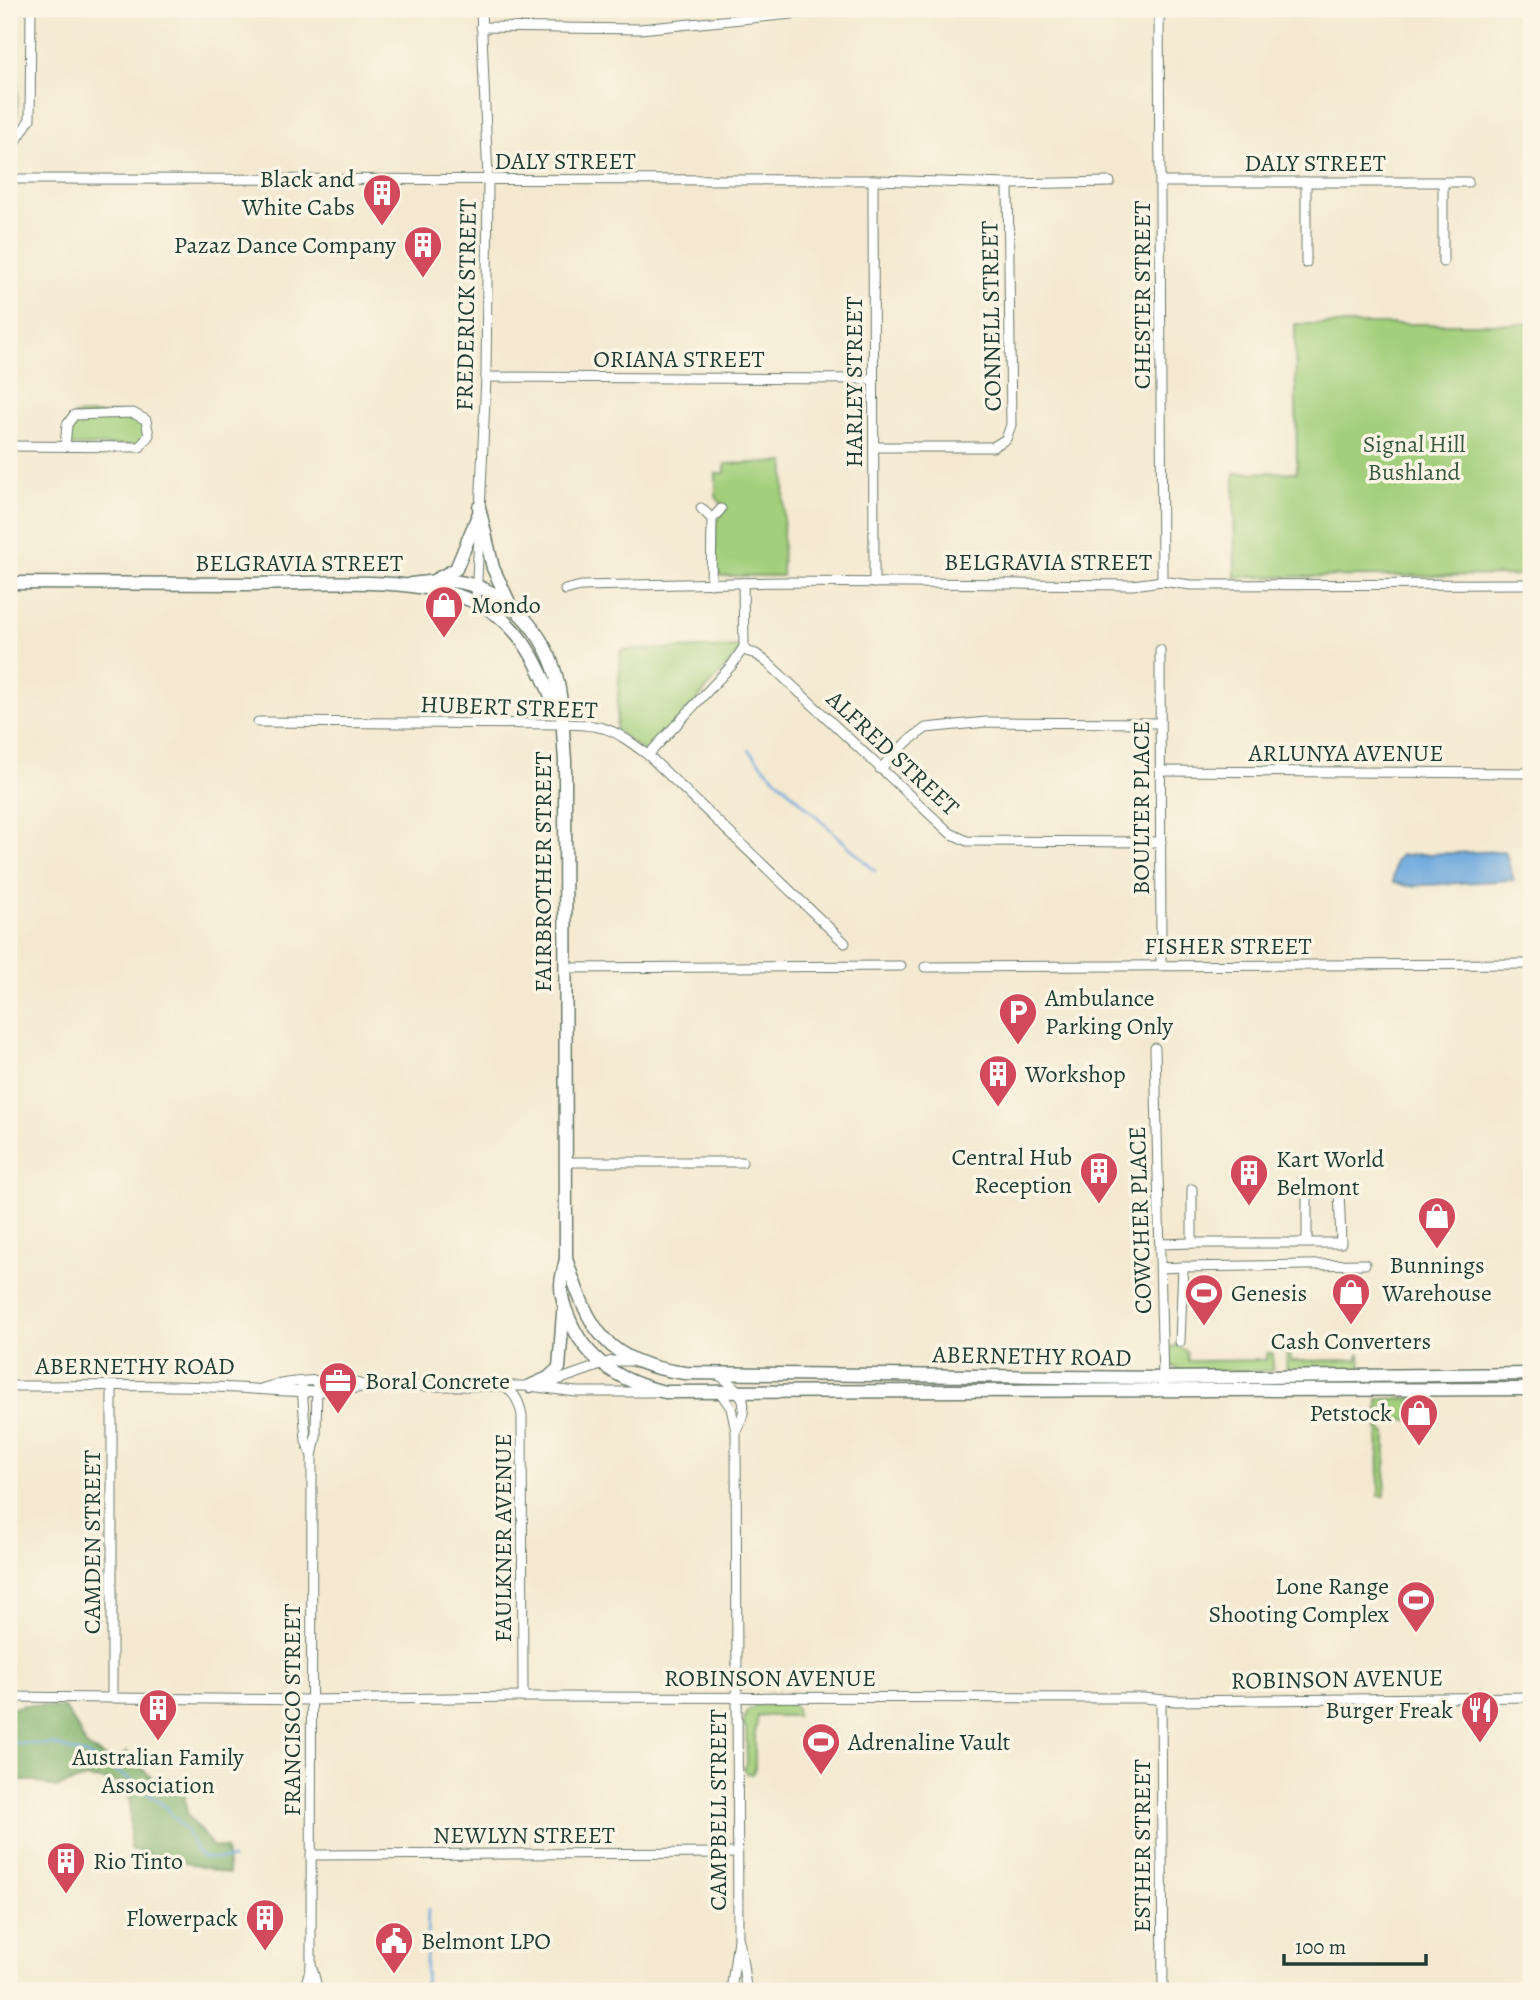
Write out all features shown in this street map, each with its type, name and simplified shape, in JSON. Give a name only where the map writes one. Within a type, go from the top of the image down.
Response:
[{"type":"main road","points":[[432,582],[456,569],[479,510]]},
{"type":"main road","points":[[479,510],[493,568],[510,604]]},
{"type":"main road","name":"FAIRBROTHER STREET","points":[[411,584],[456,581],[492,591],[510,604],[533,629],[553,670],[560,693],[565,760],[566,1259],[561,1286],[563,1302],[578,1339],[601,1364],[631,1383],[665,1392]]},
{"type":"main road","name":"BELGRAVIA STREET","points":[[9,583],[411,584],[476,602],[510,625],[537,664],[562,724]]},
{"type":"main road","name":"FAIRBROTHER STREET","points":[[566,1259],[578,1297],[590,1322],[612,1346],[636,1362]]},
{"type":"main road","points":[[534,1386],[559,1368],[563,1302]]},
{"type":"main road","name":"ABERNETHY ROAD","points":[[636,1362],[663,1370],[718,1374],[1163,1385],[1531,1389]]},
{"type":"main road","name":"ABERNETHY ROAD","points":[[665,1392],[1163,1385],[1531,1374]]},
{"type":"street","points":[[13,143],[30,120],[31,9]]},
{"type":"street","name":"FREDERICK STREET","points":[[476,602],[486,377],[488,181],[481,9]]},
{"type":"street","points":[[481,27],[640,29],[788,11],[842,9]]},
{"type":"street","name":"CHESTER STREET","points":[[1159,9],[1162,581]]},
{"type":"street","name":"DALY STREET","points":[[20,179],[873,180],[1008,184],[1110,182]]},
{"type":"street","name":"HARLEY STREET","points":[[873,180],[874,583]]},
{"type":"street","name":"DALY STREET","points":[[1161,182],[1468,182]]},
{"type":"street","points":[[1306,182],[1306,263]]},
{"type":"street","points":[[1443,183],[1443,262]]},
{"type":"street","name":"CONNELL STREET","points":[[874,447],[993,447],[1006,439],[1012,425],[1008,184]]},
{"type":"street","name":"ORIANA STREET","points":[[486,377],[873,379]]},
{"type":"street","points":[[9,446],[140,447],[149,435],[146,420],[133,413],[74,415],[67,425],[65,446]]},
{"type":"street","points":[[701,508],[712,519]]},
{"type":"street","points":[[711,584],[712,519],[721,509]]},
{"type":"street","name":"BELGRAVIA STREET","points":[[565,590],[581,586],[743,583],[1133,585],[1162,581],[1191,585],[1531,584]]},
{"type":"street","points":[[648,755],[743,650],[743,583]]},
{"type":"street","name":"ALFRED STREET","points":[[743,650],[756,654],[768,663],[950,832],[967,841],[1161,842]]},
{"type":"street","name":"BOULTER PLACE","points":[[1160,650],[1161,965]]},
{"type":"street","name":"HUBERT STREET","points":[[258,722],[562,724],[604,727],[616,731],[648,755],[845,943]]},
{"type":"street","points":[[880,769],[908,741],[926,728],[986,722],[1160,723]]},
{"type":"street","name":"ARLUNYA AVENUE","points":[[1160,771],[1531,773]]},
{"type":"street","name":"FISHER STREET","points":[[925,967],[1531,964]]},
{"type":"street","points":[[565,968],[901,966]]},
{"type":"street","name":"COWCHER PLACE","points":[[1155,1048],[1163,1385]]},
{"type":"street","points":[[566,1161],[742,1162]]},
{"type":"street","points":[[1192,1189],[1192,1243]]},
{"type":"street","points":[[1160,1244],[1340,1243],[1339,1190],[1307,1191],[1307,1242]]},
{"type":"street","points":[[1161,1268],[1365,1264]]},
{"type":"street","points":[[1180,1342],[1182,1267]]},
{"type":"street","name":"ABERNETHY ROAD","points":[[534,1386],[612,1361],[636,1362]]},
{"type":"street","points":[[718,1374],[741,1392]]},
{"type":"street","name":"ABERNETHY ROAD","points":[[9,1386],[262,1388],[274,1385],[317,1386],[349,1381],[366,1386],[534,1386],[576,1392],[665,1392]]},
{"type":"street","name":"CAMDEN STREET","points":[[111,1386],[111,1698]]},
{"type":"street","name":"FRANCISCO STREET","points":[[317,1386],[316,1437],[312,1456],[311,1855],[312,1964],[318,1991]]},
{"type":"street","name":"FAULKNER AVENUE","points":[[505,1386],[520,1402],[522,1415],[523,1697]]},
{"type":"street","name":"FRANCISCO STREET","points":[[302,1387],[306,1441],[312,1456]]},
{"type":"street","name":"CAMPBELL STREET","points":[[720,1392],[731,1408],[736,1430],[738,1937],[731,1991]]},
{"type":"street","name":"CAMPBELL STREET","points":[[736,1430],[741,1421],[741,1392]]},
{"type":"street","name":"ROBINSON AVENUE","points":[[9,1697],[311,1700],[523,1697],[1143,1698],[1161,1701],[1531,1697]]},
{"type":"street","name":"ESTHER STREET","points":[[1161,1701],[1163,1991]]},
{"type":"street","name":"NEWLYN STREET","points":[[311,1855],[737,1853]]},
{"type":"street","name":"CAMPBELL STREET","points":[[738,1937],[743,1953],[741,1970],[747,1991]]},
{"type":"street","name":"FRANCISCO STREET","points":[[304,1991],[312,1964]]},
{"type":"green space","points":[[9,9],[18,9],[17,115],[9,133]]},
{"type":"green space","name":"Signal Hill Bushland","points":[[1295,324],[1531,324],[1531,575],[1235,577],[1234,473],[1297,472]]},
{"type":"green space","points":[[133,413],[146,420],[146,435],[139,445],[66,446],[74,415]]},
{"type":"green space","points":[[785,462],[782,576],[721,576],[715,568],[716,522],[726,509],[716,497],[716,473],[725,473],[725,464]]},
{"type":"green space","points":[[744,647],[648,755],[616,731],[621,650]]},
{"type":"green space","points":[[1177,1345],[1187,1352],[1188,1361],[1266,1360],[1266,1353],[1273,1353],[1273,1369],[1181,1371],[1171,1365],[1168,1357],[1167,1349]]},
{"type":"green space","points":[[1287,1353],[1290,1353],[1291,1361],[1357,1360],[1360,1353],[1361,1368],[1357,1371],[1288,1371]]},
{"type":"green space","points":[[1436,1398],[1436,1420],[1382,1420],[1382,1432],[1386,1433],[1385,1496],[1379,1496],[1378,1399]]},
{"type":"green space","points":[[791,1704],[796,1708],[797,1716],[758,1716],[755,1769],[752,1774],[747,1773],[743,1768],[747,1764],[746,1728],[743,1726],[746,1712],[757,1705]]},
{"type":"green space","points":[[26,1705],[64,1708],[86,1746],[113,1762],[127,1752],[126,1757],[141,1767],[162,1788],[184,1790],[187,1815],[213,1847],[226,1848],[229,1874],[130,1849],[130,1799],[125,1789],[116,1782],[86,1778],[55,1788],[36,1781],[9,1781],[9,1709]]},
{"type":"water","points":[[1505,851],[1514,880],[1408,886],[1393,882],[1395,862],[1401,855]]},
{"type":"waterway","points":[[749,750],[875,871]]},
{"type":"waterway","points":[[9,1743],[54,1745],[92,1757],[131,1780],[163,1805],[186,1830],[197,1852],[204,1858],[232,1859]]},
{"type":"waterway","points":[[425,1990],[428,1909]]},
{"type":"place","name":"Black and White Cabs","points":[[382,227]]},
{"type":"place","name":"Pazaz Dance Company","points":[[423,279]]},
{"type":"place","name":"Mondo","points":[[444,639]]},
{"type":"place","name":"Ambulance Parking Only","points":[[1018,1046]]},
{"type":"place","name":"Workshop","points":[[998,1108]]},
{"type":"place","name":"Central Hub Reception","points":[[1099,1205]]},
{"type":"place","name":"Kart World Belmont","points":[[1249,1207]]},
{"type":"place","name":"Bunnings Warehouse","points":[[1437,1250]]},
{"type":"place","name":"Cash Converters","points":[[1351,1326]]},
{"type":"place","name":"Genesis","points":[[1204,1327]]},
{"type":"place","name":"Boral Concrete","points":[[338,1415]]},
{"type":"place","name":"Petstock","points":[[1419,1447]]},
{"type":"place","name":"Lone Range Shooting Complex","points":[[1416,1634]]},
{"type":"place","name":"Australian Family Association","points":[[158,1742]]},
{"type":"place","name":"Burger Freak","points":[[1480,1744]]},
{"type":"place","name":"Adrenaline Vault","points":[[821,1776]]},
{"type":"place","name":"Rio Tinto","points":[[66,1895]]},
{"type":"place","name":"Flowerpack","points":[[265,1952]]},
{"type":"place","name":"Belmont LPO","points":[[394,1975]]}]
